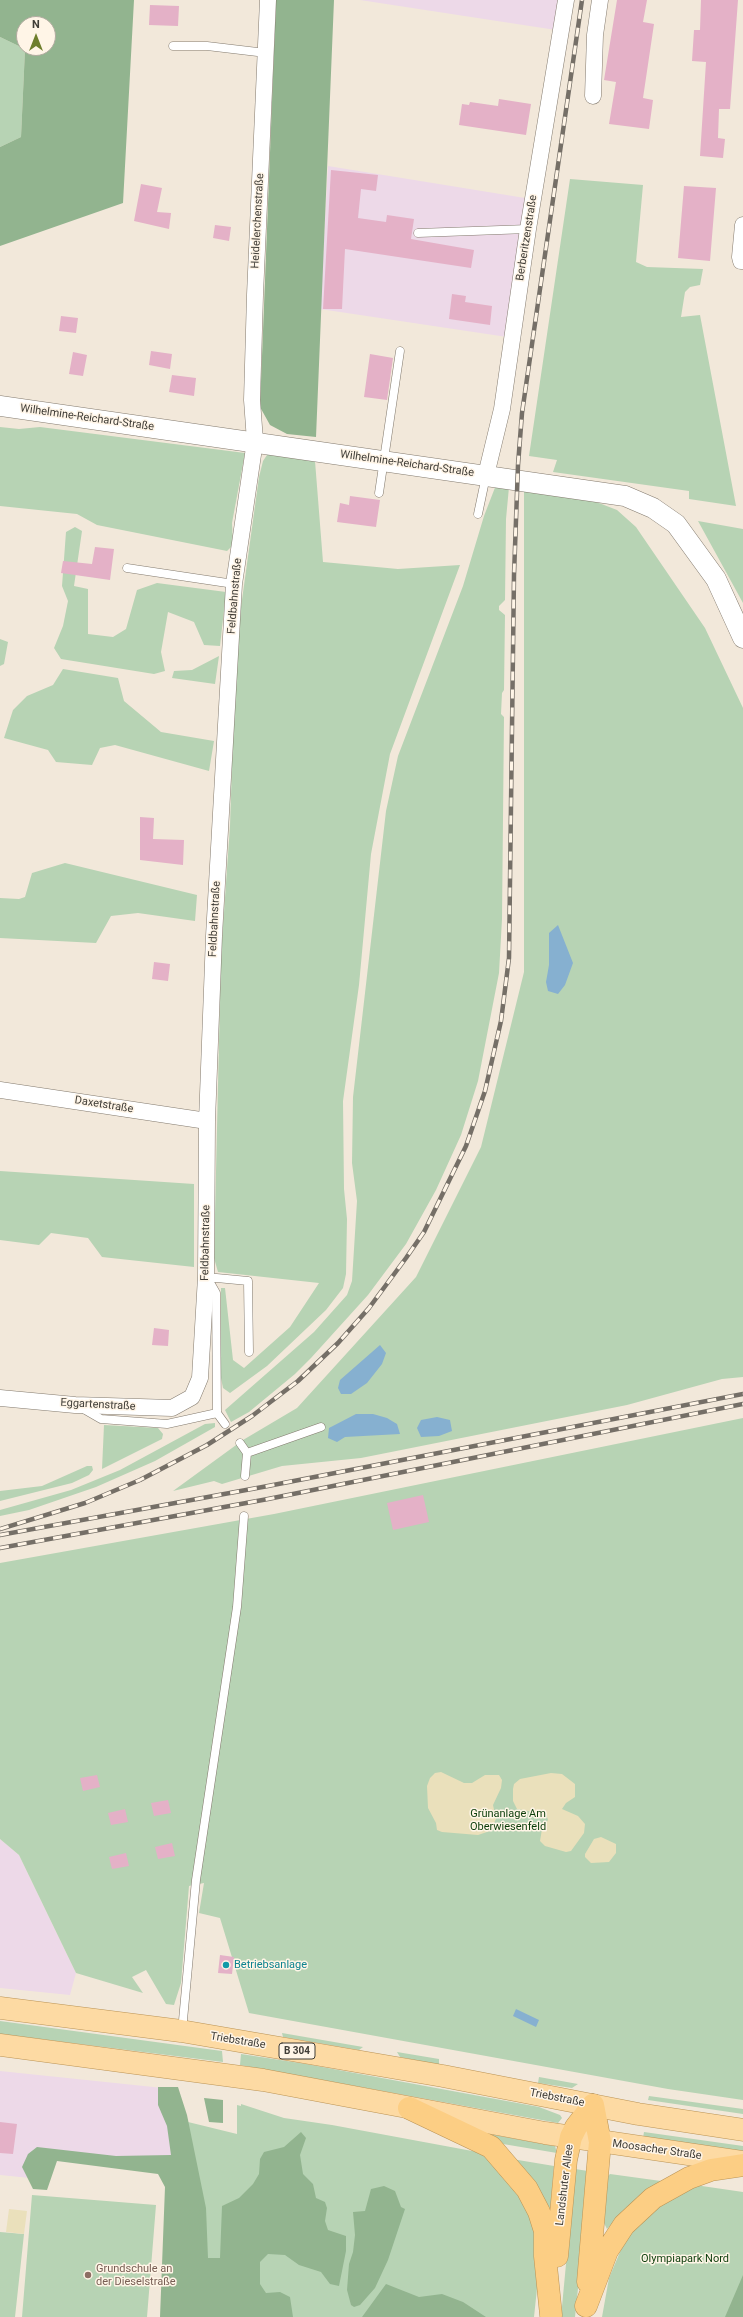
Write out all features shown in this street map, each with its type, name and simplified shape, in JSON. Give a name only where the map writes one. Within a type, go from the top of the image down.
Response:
[{"type":"highway","name":"Landshuter Allee","points":[[551,2316],[566,2160],[571,2137],[576,2127],[593,2105]]},
{"type":"highway","points":[[585,2312],[600,2142],[593,2105]]},
{"type":"highway","points":[[409,2108],[491,2147],[527,2189],[539,2212],[545,2231],[545,2256],[551,2316]]},
{"type":"highway","points":[[585,2312],[607,2251],[624,2225],[653,2198],[690,2178],[711,2170],[743,2165]]},
{"type":"main road","name":"Triebstraße","points":[[0,2008],[182,2031],[427,2073],[593,2105]]},
{"type":"main road","points":[[0,2045],[263,2080],[571,2137]]},
{"type":"main road","points":[[593,2105],[743,2130]]},
{"type":"main road","name":"Moosacher Straße","points":[[571,2137],[743,2162]]},
{"type":"street","name":"Heidelerchenstraße","points":[[255,441],[252,393],[268,0]]},
{"type":"street","name":"Berberitzenstraße","points":[[486,475],[502,409],[528,230],[566,0]]},
{"type":"street","points":[[593,96],[595,35],[600,0]]},
{"type":"street","points":[[743,225],[740,257],[741,261],[743,261]]},
{"type":"street","name":"Wilhelmine-Reichard-Straße","points":[[0,406],[255,441],[625,496],[653,508],[676,524],[712,572],[743,638]]},
{"type":"street","name":"Feldbahnstraße","points":[[192,1397],[200,1378],[206,1277],[207,1121],[214,936],[234,584],[255,441]]},
{"type":"street","name":"Daxetstraße","points":[[0,1090],[207,1121]]},
{"type":"street","name":"Eggartenstraße","points":[[0,1398],[76,1405],[172,1408],[192,1397]]},
{"type":"lane","points":[[173,46],[207,46],[266,53]]},
{"type":"lane","points":[[418,233],[528,230]]},
{"type":"lane","points":[[379,493],[400,351]]},
{"type":"lane","points":[[478,514],[486,475]]},
{"type":"lane","points":[[127,568],[234,584]]},
{"type":"lane","points":[[206,1277],[248,1281],[249,1352]]},
{"type":"lane","points":[[206,1277],[216,1293],[217,1413],[225,1424]]},
{"type":"lane","points":[[76,1405],[101,1419],[167,1424],[217,1413]]},
{"type":"lane","points":[[247,1453],[321,1427]]},
{"type":"lane","points":[[240,1443],[247,1453],[245,1476]]},
{"type":"lane","points":[[182,2031],[196,1880],[236,1615],[244,1516]]},
{"type":"shaded area","points":[[360,0],[573,0],[569,32]]},
{"type":"shaded area","points":[[328,166],[525,198],[507,337],[320,309]]},
{"type":"shaded area","points":[[0,1839],[19,1855],[76,1973],[70,1995],[0,1988]]},
{"type":"shaded area","points":[[0,2071],[163,2088],[178,2162],[34,2152],[30,2178],[0,2175]]},
{"type":"green space","points":[[0,0],[134,0],[123,203],[0,246],[0,147],[21,137],[25,56],[56,56],[56,16],[16,16],[16,45],[0,37]]},
{"type":"green space","points":[[276,0],[334,0],[316,437],[287,434],[270,425],[260,407]]},
{"type":"green space","points":[[0,37],[16,45],[16,56],[25,56],[21,137],[0,147]]},
{"type":"green space","points":[[570,179],[643,185],[636,262],[647,267],[703,269],[700,285],[690,287],[685,292],[681,317],[700,315],[736,506],[689,499],[689,491],[553,472],[557,460],[529,456]]},
{"type":"green space","points":[[0,427],[19,429],[40,427],[245,453],[232,523],[233,545],[227,551],[97,525],[77,514],[0,506]]},
{"type":"green space","points":[[272,454],[315,461],[323,562],[398,569],[460,565],[390,754],[371,854],[359,985],[343,1101],[344,1189],[347,1219],[346,1274],[343,1288],[326,1310],[267,1366],[230,1393],[223,1388],[221,1378],[221,1288],[225,1288],[233,1360],[244,1368],[290,1327],[319,1283],[218,1272],[214,1258],[221,955],[230,826],[234,701],[241,607],[259,477],[263,461],[267,455]]},
{"type":"green space","points":[[496,485],[509,487],[506,519],[505,600],[499,606],[499,610],[505,615],[504,690],[502,693],[501,714],[504,717],[502,919],[499,973],[478,1081],[461,1135],[436,1190],[406,1244],[368,1295],[311,1358],[295,1374],[249,1412],[231,1422],[225,1410],[314,1332],[347,1295],[352,1281],[357,1201],[352,1163],[353,1097],[386,811],[398,756],[463,586],[484,516]]},
{"type":"green space","points":[[524,490],[586,498],[617,510],[636,527],[705,628],[743,708],[743,1377],[722,1379],[627,1405],[361,1458],[282,1466],[222,1484],[214,1481],[173,1491],[243,1440],[297,1408],[416,1277],[481,1147],[524,972]]},
{"type":"green space","points":[[698,521],[743,529],[743,603]]},
{"type":"green space","points":[[75,527],[82,531],[74,586],[88,589],[88,634],[113,637],[126,629],[137,590],[157,583],[226,592],[220,646],[204,645],[194,622],[168,612],[161,652],[165,671],[154,674],[61,659],[54,648],[63,626],[68,601],[62,586],[66,532]]},
{"type":"green space","points":[[0,639],[8,642],[4,664],[0,666]]},
{"type":"green space","points":[[219,656],[215,684],[172,678],[174,671],[192,670]]},
{"type":"green space","points":[[63,669],[118,678],[124,701],[161,732],[214,741],[209,771],[115,745],[100,748],[92,765],[56,762],[48,750],[4,738],[13,710],[27,696],[53,685]]},
{"type":"green space","points":[[65,863],[197,895],[195,921],[138,913],[111,916],[96,943],[0,938],[0,898],[19,899],[25,897],[32,873]]},
{"type":"green space","points":[[0,1171],[194,1184],[194,1267],[102,1257],[88,1238],[51,1233],[39,1245],[0,1240]]},
{"type":"green space","name":"Grünanlage Am Oberwiesenfeld","points":[[743,1418],[743,2100],[668,2089],[249,2013],[220,1918],[199,1913],[204,1883],[189,1886],[181,1983],[174,2005],[166,2004],[146,1970],[132,1977],[143,1993],[76,1973],[19,1855],[0,1839],[0,1563],[274,1514]]},
{"type":"green space","points":[[215,1423],[215,1427],[155,1461],[96,1487],[29,1510],[0,1516],[0,1510],[71,1490],[120,1470],[205,1424]]},
{"type":"green space","points":[[104,1425],[158,1428],[163,1434],[162,1439],[102,1469]]},
{"type":"green space","points":[[87,1466],[92,1466],[93,1470],[89,1475],[72,1483],[0,1501],[0,1491],[42,1486]]},
{"type":"green space","points":[[0,2021],[222,2051],[223,2062],[0,2034]]},
{"type":"green space","points":[[282,2033],[363,2047],[359,2050],[283,2037]]},
{"type":"green space","points":[[397,2052],[439,2059],[439,2065],[400,2057]]},
{"type":"green space","points":[[241,2054],[306,2064],[539,2107],[560,2115],[562,2118],[558,2123],[240,2065]]},
{"type":"green space","points":[[539,2077],[578,2084],[572,2088],[538,2083]]},
{"type":"green space","points":[[158,2087],[178,2087],[187,2115],[206,2208],[208,2258],[220,2258],[222,2206],[239,2198],[253,2184],[259,2174],[260,2159],[264,2152],[284,2147],[301,2132],[306,2138],[300,2155],[303,2174],[313,2184],[316,2198],[325,2202],[327,2208],[325,2221],[328,2230],[346,2236],[346,2251],[339,2286],[330,2284],[321,2272],[299,2265],[285,2255],[268,2254],[260,2262],[260,2284],[266,2293],[280,2292],[290,2297],[293,2317],[160,2317],[165,2187],[158,2174],[57,2161],[47,2190],[33,2189],[22,2167],[28,2154],[37,2147],[116,2156],[171,2155],[167,2126],[158,2105]]},
{"type":"green space","points":[[649,2096],[743,2109],[743,2114],[648,2100]]},
{"type":"green space","points":[[204,2098],[223,2100],[223,2123],[209,2122]]},
{"type":"green space","points":[[241,2104],[284,2118],[332,2125],[483,2153],[529,2205],[540,2260],[534,2317],[187,2317],[188,2122],[237,2134],[237,2105],[241,2106]]},
{"type":"green space","points":[[644,2132],[743,2146],[743,2151],[643,2138]]},
{"type":"green space","points":[[489,2134],[555,2146],[557,2153],[491,2142]]},
{"type":"green space","points":[[512,2159],[554,2166],[550,2213]]},
{"type":"green space","points":[[575,2169],[588,2171],[581,2260],[575,2317],[561,2317]]},
{"type":"green space","points":[[610,2174],[661,2181],[625,2210],[607,2229],[604,2223],[607,2177]]},
{"type":"green space","name":"Olympiapark Nord","points":[[695,2185],[743,2192],[743,2317],[602,2317],[609,2278],[628,2237],[650,2212]]},
{"type":"green space","points":[[384,2186],[395,2191],[401,2207],[405,2209],[388,2260],[375,2288],[360,2305],[354,2307],[351,2305],[347,2290],[349,2264],[353,2252],[355,2235],[353,2212],[365,2211],[371,2189]]},
{"type":"green space","points":[[32,2195],[156,2205],[147,2317],[22,2317]]},
{"type":"green space","points":[[0,2232],[24,2234],[15,2317],[0,2317]]},
{"type":"green space","points":[[743,2275],[743,2317],[725,2317]]},
{"type":"green space","points":[[386,2284],[419,2297],[442,2294],[463,2302],[486,2317],[362,2317]]},
{"type":"sand","points":[[441,1772],[464,1783],[472,1783],[485,1775],[499,1775],[502,1780],[501,1788],[493,1805],[496,1819],[490,1831],[478,1835],[442,1832],[437,1830],[436,1823],[428,1808],[427,1786],[430,1778],[435,1773]]},
{"type":"sand","points":[[551,1773],[562,1774],[575,1784],[575,1797],[566,1803],[562,1809],[578,1816],[585,1824],[584,1833],[571,1851],[566,1852],[545,1846],[540,1841],[542,1829],[548,1820],[546,1814],[517,1809],[513,1801],[514,1784],[520,1779]]},
{"type":"sand","points":[[601,1837],[616,1844],[616,1853],[609,1862],[591,1863],[585,1857],[585,1854],[594,1839]]},
{"type":"sand","points":[[9,2209],[27,2211],[24,2234],[6,2232]]},
{"type":"water","points":[[558,925],[573,963],[565,985],[558,994],[548,991],[546,982],[549,965],[549,933]]},
{"type":"water","points":[[380,1345],[386,1353],[382,1364],[367,1383],[351,1394],[341,1394],[338,1388],[340,1380]]},
{"type":"water","points":[[356,1414],[373,1414],[387,1418],[397,1424],[400,1434],[345,1437],[337,1442],[328,1438],[329,1428]]},
{"type":"water","points":[[437,1417],[450,1420],[452,1431],[439,1436],[421,1437],[417,1428],[421,1420]]},
{"type":"water","points":[[516,2009],[539,2020],[536,2027],[513,2016]]},
{"type":"building","points":[[617,0],[647,0],[643,22],[654,24],[643,98],[653,100],[649,129],[609,124],[616,82],[604,80]]},
{"type":"building","points":[[701,0],[738,0],[730,109],[719,109],[718,138],[725,139],[723,158],[700,156],[706,62],[692,61],[694,30],[700,30]]},
{"type":"building","points":[[150,5],[179,6],[178,26],[149,25]]},
{"type":"building","points":[[499,99],[531,104],[526,135],[459,125],[462,104],[469,105],[470,102],[498,106]]},
{"type":"building","points":[[331,170],[378,175],[376,191],[361,189],[358,218],[386,222],[387,215],[414,219],[411,239],[474,250],[471,268],[345,249],[342,309],[323,309]]},
{"type":"building","points":[[141,184],[162,188],[157,212],[171,213],[169,229],[134,221]]},
{"type":"building","points":[[684,186],[716,188],[710,261],[678,258]]},
{"type":"building","points":[[215,225],[231,227],[229,241],[213,238]]},
{"type":"building","points":[[452,294],[466,296],[465,302],[492,306],[490,325],[449,319]]},
{"type":"building","points":[[61,316],[78,318],[76,333],[59,331]]},
{"type":"building","points":[[151,351],[172,354],[170,369],[149,365]]},
{"type":"building","points":[[73,352],[87,355],[83,376],[69,374]]},
{"type":"building","points":[[370,354],[393,358],[387,400],[364,397]]},
{"type":"building","points":[[172,375],[196,378],[194,396],[169,392]]},
{"type":"building","points":[[350,496],[380,500],[376,527],[337,522],[340,503],[349,505]]},
{"type":"building","points":[[95,547],[114,549],[110,580],[61,573],[63,561],[92,564]]},
{"type":"building","points":[[140,817],[154,818],[153,839],[184,840],[183,865],[140,860]]},
{"type":"building","points":[[154,962],[170,964],[168,981],[152,979]]},
{"type":"building","points":[[154,1328],[169,1330],[168,1346],[152,1345]]},
{"type":"building","points":[[423,1495],[429,1522],[393,1530],[387,1503]]},
{"type":"building","points":[[97,1775],[100,1787],[83,1791],[80,1778]]},
{"type":"building","points":[[168,1800],[171,1813],[154,1816],[151,1803]]},
{"type":"building","points":[[125,1809],[128,1822],[111,1825],[108,1813]]},
{"type":"building","points":[[172,1843],[175,1856],[158,1859],[155,1847]]},
{"type":"building","points":[[126,1853],[129,1866],[112,1869],[109,1857]]},
{"type":"building","name":"Betriebsanlage","points":[[220,1955],[234,1957],[232,1974],[218,1973]]},
{"type":"building","points":[[0,2122],[17,2124],[13,2154],[0,2153]]},
{"type":"railway","points":[[0,1529],[85,1503],[140,1480],[207,1445],[252,1416],[298,1381],[338,1343],[369,1308],[406,1258],[424,1232],[466,1146],[485,1091],[501,1021],[509,958],[514,575],[518,465],[522,413],[582,0]]},
{"type":"railway","points":[[0,1535],[268,1486],[743,1394]]},
{"type":"railway","points":[[0,1548],[268,1499],[743,1404]]},
{"type":"place","name":"Betriebsanlage","points":[[226,1965]]},
{"type":"place","name":"Grundschule an der Dieselstraße","points":[[88,2275]]}]
